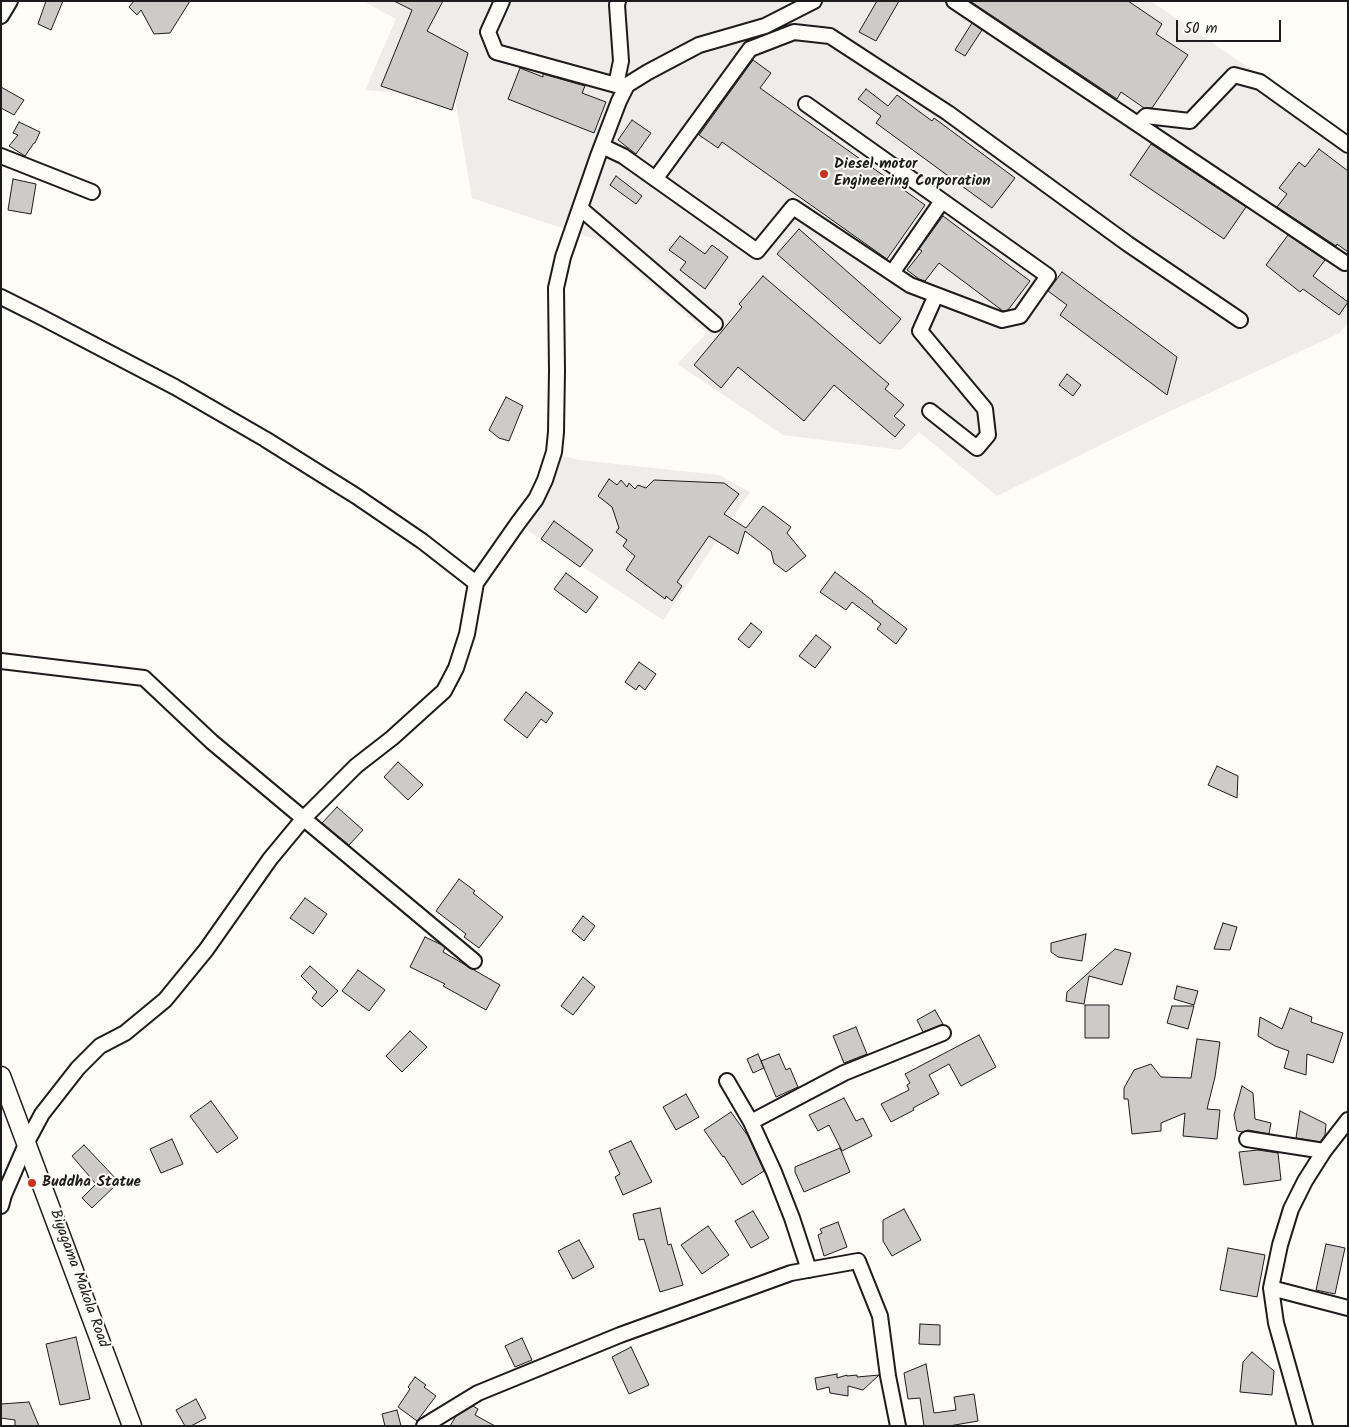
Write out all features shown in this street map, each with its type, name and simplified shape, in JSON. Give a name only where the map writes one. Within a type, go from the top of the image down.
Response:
[{"type":"main road","name":"Biyagama Makola Road","points":[[1,1076],[132,1426]]},
{"type":"street","points":[[1,16],[10,1]]},
{"type":"street","points":[[502,1],[488,32],[496,52],[622,85],[698,45],[765,26],[814,1]]},
{"type":"street","points":[[1,1206],[27,1142],[42,1114],[78,1068],[100,1046],[125,1033],[165,1000],[206,950],[270,859],[304,818],[356,766],[392,738],[444,691],[456,668],[467,634],[476,583],[536,499],[545,480],[554,452],[557,371],[556,288],[563,257],[619,101],[622,85],[616,5],[618,1]]},
{"type":"street","points":[[954,1],[1345,263]]},
{"type":"street","points":[[656,178],[750,48],[794,32],[830,36],[948,113],[1128,244],[1240,320]]},
{"type":"street","points":[[1138,124],[1146,116],[1190,121],[1234,75],[1260,82],[1348,145]]},
{"type":"street","points":[[602,146],[623,156],[656,178],[757,251],[794,207],[910,285],[1002,320],[1020,316],[1048,276],[806,104]]},
{"type":"street","points":[[1,156],[92,192]]},
{"type":"street","points":[[892,273],[942,201]]},
{"type":"street","points":[[580,208],[715,324]]},
{"type":"street","points":[[930,411],[977,448],[988,435],[985,409],[920,331],[936,295]]},
{"type":"street","points":[[1,297],[175,387],[265,439],[356,496],[422,541],[476,583]]},
{"type":"street","points":[[1,661],[144,678],[212,742],[474,961]]},
{"type":"street","points":[[751,1122],[844,1073],[942,1033]]},
{"type":"street","points":[[727,1081],[751,1122],[774,1172],[809,1270]]},
{"type":"street","points":[[1305,1426],[1276,1323],[1271,1288],[1280,1245],[1292,1209],[1305,1181],[1348,1120]]},
{"type":"street","points":[[1247,1139],[1324,1152]]},
{"type":"street","points":[[424,1426],[478,1393],[602,1342],[791,1272],[858,1261],[880,1316],[888,1376],[898,1426]]},
{"type":"street","points":[[1271,1288],[1348,1308]]},
{"type":"shaded area","points":[[363,1],[1151,1],[1348,136],[1348,322],[1340,333],[1166,413],[997,496],[919,432],[901,450],[783,435],[677,364],[707,333],[601,241],[472,198],[455,98],[365,90],[396,19]]},
{"type":"shaded area","points":[[555,454],[579,460],[719,475],[750,492],[663,620],[518,524]]},
{"type":"building","points":[[46,1],[63,1],[51,30],[38,24]]},
{"type":"building","points":[[134,1],[190,1],[170,33],[154,34],[141,10],[137,15],[129,7]]},
{"type":"building","points":[[394,1],[443,1],[427,31],[468,53],[452,110],[381,86],[412,10]]},
{"type":"building","points":[[877,1],[899,1],[876,41],[859,32]]},
{"type":"building","points":[[970,1],[1128,1],[1162,24],[1156,34],[1188,55],[1152,108],[1144,108],[1121,92],[1117,99]]},
{"type":"building","points":[[972,23],[982,30],[965,56],[955,50]]},
{"type":"building","name":"Diesel motor Engineering Corporation","points":[[753,60],[771,73],[760,88],[925,205],[887,259],[722,142],[718,148],[699,135]]},
{"type":"building","points":[[520,68],[543,77],[543,74],[585,86],[582,93],[606,102],[594,133],[508,99]]},
{"type":"building","points":[[1,87],[24,100],[14,115],[1,108]]},
{"type":"building","points":[[866,89],[888,106],[897,95],[932,121],[934,118],[1015,178],[992,208],[876,123],[881,116],[858,99]]},
{"type":"building","points":[[632,120],[651,133],[636,154],[618,140]]},
{"type":"building","points":[[19,122],[40,132],[35,143],[25,156],[9,146],[18,135],[13,133]]},
{"type":"building","points":[[1151,144],[1246,207],[1224,239],[1130,175]]},
{"type":"building","points":[[1319,149],[1348,171],[1348,252],[1277,207],[1287,194],[1279,188],[1299,162],[1305,167]]},
{"type":"building","points":[[616,176],[642,196],[636,204],[610,185]]},
{"type":"building","points":[[13,179],[36,184],[31,214],[8,210]]},
{"type":"building","points":[[943,216],[1030,281],[1008,310],[1003,311],[939,263],[925,281],[907,270],[922,251],[919,249]]},
{"type":"building","points":[[799,229],[901,319],[880,344],[777,254]]},
{"type":"building","points":[[1288,235],[1325,260],[1313,276],[1348,302],[1339,315],[1303,289],[1300,292],[1266,265]]},
{"type":"building","points":[[680,236],[705,254],[712,245],[728,257],[705,289],[680,270],[686,262],[669,250]]},
{"type":"building","points":[[1062,272],[1177,357],[1167,395],[1060,315],[1067,305],[1048,291]]},
{"type":"building","points":[[763,276],[889,384],[885,389],[904,405],[894,416],[905,425],[895,437],[834,385],[804,421],[738,367],[721,388],[694,365],[742,307],[739,304]]},
{"type":"building","points":[[1067,374],[1081,385],[1073,396],[1059,385]]},
{"type":"building","points":[[506,397],[523,406],[509,441],[499,438],[489,430]]},
{"type":"building","points":[[609,479],[617,485],[621,480],[627,487],[629,483],[635,489],[638,485],[646,488],[654,480],[724,483],[739,494],[724,514],[746,528],[763,506],[791,527],[787,533],[806,556],[786,572],[774,563],[771,551],[745,531],[738,554],[709,536],[677,582],[682,586],[672,601],[666,596],[665,599],[626,570],[635,556],[623,546],[627,540],[616,532],[619,528],[612,507],[598,496]]},
{"type":"building","points":[[554,521],[593,550],[580,567],[541,539]]},
{"type":"building","points":[[835,572],[907,629],[896,644],[877,629],[881,624],[852,602],[846,610],[820,592]]},
{"type":"building","points":[[566,573],[598,597],[586,613],[554,589]]},
{"type":"building","points":[[751,623],[762,632],[749,648],[738,639]]},
{"type":"building","points":[[816,635],[831,647],[815,668],[799,656]]},
{"type":"building","points":[[639,662],[656,674],[645,690],[639,685],[636,690],[625,682]]},
{"type":"building","points":[[526,692],[553,713],[546,723],[541,719],[527,738],[504,720]]},
{"type":"building","points":[[398,762],[423,785],[408,800],[384,777]]},
{"type":"building","points":[[1217,766],[1238,776],[1237,798],[1208,785]]},
{"type":"building","points":[[337,807],[363,830],[349,845],[322,823]]},
{"type":"building","points":[[459,879],[503,917],[479,948],[464,937],[466,934],[436,911]]},
{"type":"building","points":[[305,898],[327,914],[313,934],[290,918]]},
{"type":"building","points":[[583,916],[595,926],[584,941],[572,931]]},
{"type":"building","points":[[1223,923],[1237,927],[1230,950],[1214,949]]},
{"type":"building","points":[[1086,934],[1082,961],[1058,957],[1051,952],[1051,943]]},
{"type":"building","points":[[425,937],[442,945],[445,948],[443,952],[500,985],[486,1010],[443,986],[445,984],[410,967]]},
{"type":"building","points":[[1115,949],[1131,953],[1122,985],[1089,976],[1084,1004],[1066,1001],[1067,992]]},
{"type":"building","points":[[310,966],[338,991],[322,1007],[312,998],[317,992],[301,976]]},
{"type":"building","points":[[358,970],[385,990],[369,1011],[342,991]]},
{"type":"building","points":[[583,977],[595,987],[573,1015],[561,1006]]},
{"type":"building","points":[[1177,986],[1198,991],[1194,1005],[1174,999]]},
{"type":"building","points":[[1085,1005],[1109,1005],[1109,1038],[1085,1038]]},
{"type":"building","points":[[1172,1006],[1194,1006],[1188,1029],[1167,1023]]},
{"type":"building","points":[[1290,1008],[1312,1017],[1311,1022],[1343,1033],[1333,1063],[1307,1054],[1306,1075],[1284,1068],[1289,1051],[1275,1046],[1258,1036],[1260,1017],[1282,1029]]},
{"type":"building","points":[[935,1010],[943,1024],[923,1032],[917,1020]]},
{"type":"building","points":[[856,1027],[867,1054],[844,1063],[833,1036]]},
{"type":"building","points":[[410,1031],[427,1047],[402,1072],[386,1056]]},
{"type":"building","points":[[979,1035],[996,1067],[961,1086],[949,1064],[929,1075],[939,1094],[891,1122],[881,1104],[909,1090],[907,1085],[910,1083],[905,1074]]},
{"type":"building","points":[[1197,1039],[1220,1042],[1215,1077],[1207,1109],[1220,1110],[1217,1139],[1183,1136],[1185,1113],[1161,1123],[1161,1131],[1132,1134],[1128,1099],[1124,1099],[1124,1088],[1134,1070],[1151,1064],[1161,1077],[1191,1078]]},
{"type":"building","points":[[758,1054],[764,1068],[753,1073],[747,1059]]},
{"type":"building","points":[[779,1054],[786,1070],[790,1068],[798,1087],[776,1097],[761,1061]]},
{"type":"building","points":[[1242,1086],[1253,1093],[1255,1119],[1271,1123],[1269,1134],[1248,1130],[1243,1132],[1237,1131],[1234,1115]]},
{"type":"building","points":[[686,1094],[699,1117],[676,1130],[663,1107]]},
{"type":"building","points":[[844,1098],[856,1121],[863,1118],[872,1136],[842,1151],[829,1125],[818,1131],[809,1115]]},
{"type":"building","points":[[211,1101],[238,1138],[217,1153],[190,1116]]},
{"type":"building","points":[[1300,1111],[1326,1124],[1325,1135],[1320,1142],[1296,1138]]},
{"type":"building","points":[[731,1112],[748,1136],[764,1171],[742,1185],[724,1156],[704,1130]]},
{"type":"building","points":[[172,1139],[183,1164],[161,1173],[150,1149]]},
{"type":"building","points":[[631,1141],[652,1182],[623,1195],[615,1177],[620,1174],[609,1151]]},
{"type":"building","points":[[84,1145],[119,1182],[92,1208],[82,1198],[96,1184],[72,1156]]},
{"type":"building","points":[[840,1148],[850,1172],[804,1192],[795,1172],[795,1167]]},
{"type":"building","points":[[1258,1150],[1278,1153],[1281,1180],[1244,1185],[1239,1152]]},
{"type":"building","points":[[660,1208],[668,1245],[671,1244],[683,1285],[660,1292],[644,1239],[639,1240],[633,1214]]},
{"type":"building","points":[[904,1209],[921,1240],[892,1256],[883,1241],[883,1220]]},
{"type":"building","points":[[753,1211],[769,1238],[751,1248],[735,1221]]},
{"type":"building","points":[[838,1222],[847,1247],[824,1256],[818,1235],[822,1233],[820,1229]]},
{"type":"building","points":[[708,1226],[729,1255],[702,1274],[681,1245]]},
{"type":"building","points":[[579,1240],[594,1267],[573,1279],[558,1251]]},
{"type":"building","points":[[1326,1244],[1345,1248],[1335,1294],[1316,1290]]},
{"type":"building","points":[[1228,1248],[1265,1255],[1257,1297],[1220,1290]]},
{"type":"building","points":[[920,1324],[940,1325],[940,1345],[919,1344]]},
{"type":"building","points":[[76,1337],[90,1399],[60,1405],[46,1344]]},
{"type":"building","points":[[522,1338],[532,1360],[515,1367],[505,1346]]},
{"type":"building","points":[[631,1347],[649,1385],[629,1394],[612,1357]]},
{"type":"building","points":[[1252,1352],[1274,1371],[1272,1395],[1240,1392],[1243,1362]]},
{"type":"building","points":[[926,1364],[934,1413],[956,1410],[954,1397],[974,1394],[978,1421],[949,1426],[924,1426],[920,1398],[908,1399],[904,1373]]},
{"type":"building","points":[[837,1374],[837,1378],[847,1375],[857,1375],[857,1377],[879,1375],[863,1390],[848,1386],[848,1396],[830,1393],[829,1387],[817,1390],[815,1378]]},
{"type":"building","points":[[415,1377],[436,1396],[417,1421],[398,1407],[410,1389],[408,1387]]},
{"type":"building","points":[[196,1399],[206,1418],[191,1426],[185,1426],[176,1410]]},
{"type":"building","points":[[29,1402],[39,1426],[15,1426],[15,1420],[1,1418],[1,1404]]},
{"type":"building","points":[[473,1406],[478,1409],[475,1415],[495,1426],[450,1426],[456,1416]]},
{"type":"building","points":[[397,1410],[401,1426],[385,1426],[382,1414]]},
{"type":"place","name":"Diesel motor Engineering Corporation","points":[[824,174]]},
{"type":"place","name":"Buddha Statue","points":[[32,1183]]}]
